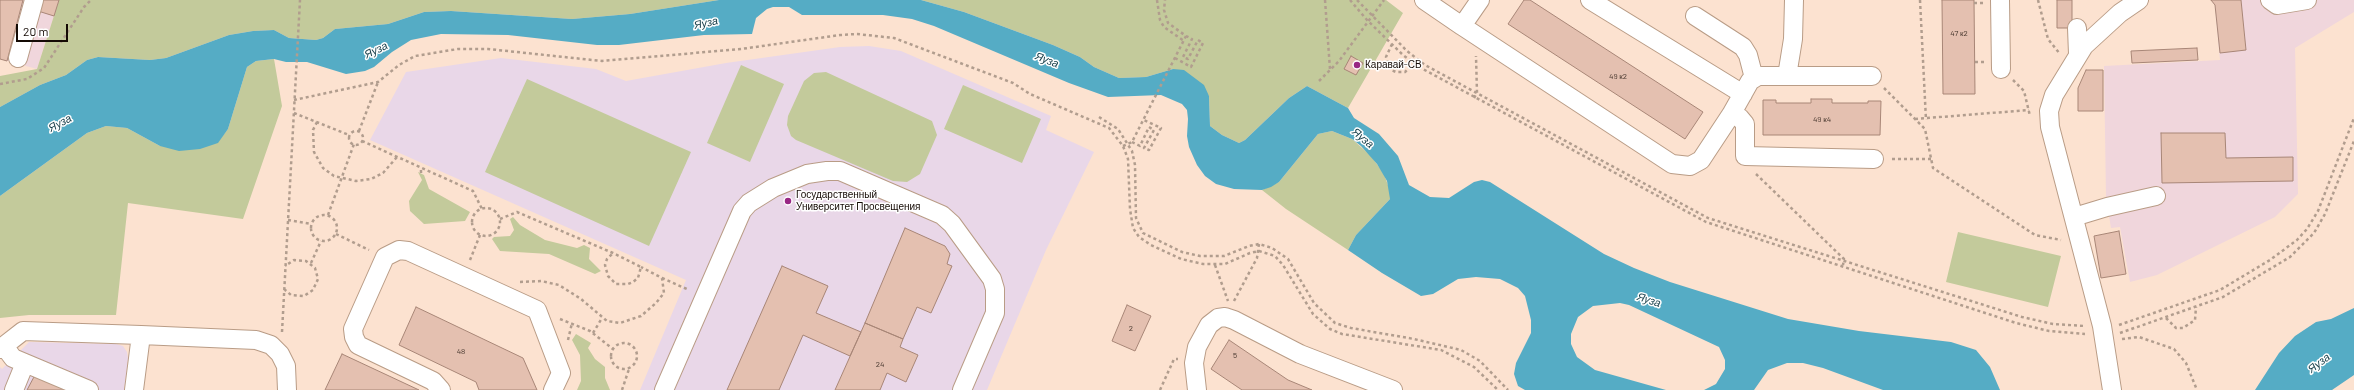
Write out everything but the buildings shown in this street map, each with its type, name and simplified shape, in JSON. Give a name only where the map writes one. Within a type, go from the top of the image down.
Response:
[{"type":"street","points":[[18,58],[34,0]]},
{"type":"street","points":[[1424,0],[1469,31],[1679,166],[1690,166],[1700,160],[1754,78],[1762,75],[1872,76]]},
{"type":"street","points":[[1469,31],[1480,0]]},
{"type":"street","points":[[1590,0],[1743,94]]},
{"type":"street","points":[[1787,76],[1799,33],[1794,0]]},
{"type":"street","points":[[2000,0],[2001,69]]},
{"type":"street","points":[[2112,390],[2113,333],[2074,217],[2050,127],[2049,111],[2054,95],[2076,58],[2139,0]]},
{"type":"street","points":[[2270,0],[2277,5],[2307,0]]},
{"type":"street","points":[[1695,16],[1743,46],[1748,55],[1754,78]]},
{"type":"street","points":[[2076,58],[2077,28]]},
{"type":"street","points":[[1732,113],[1740,118],[1745,124],[1745,156],[1874,159]]},
{"type":"street","points":[[664,390],[742,211],[749,202],[773,188],[794,179],[827,171],[840,171],[942,215],[952,224],[992,280],[996,289],[995,313],[962,390]]},
{"type":"street","points":[[2074,217],[2107,207],[2156,196]]},
{"type":"street","points":[[441,390],[433,381],[358,345],[354,338],[353,329],[385,257],[398,250],[408,251],[537,310],[561,373],[553,390]]},
{"type":"street","points":[[1197,390],[1194,355],[1209,325],[1218,318],[1229,318],[1300,354],[1393,390]]},
{"type":"street","points":[[89,390],[13,358],[2,347],[23,331],[256,340],[271,345],[280,354],[286,366],[287,390]]},
{"type":"street","points":[[134,390],[140,335]]},
{"type":"street","points":[[14,390],[25,363]]},
{"type":"path","points":[[0,84],[27,80],[44,68],[84,7],[91,0]]},
{"type":"path","points":[[280,354],[300,0]]},
{"type":"path","points":[[1157,0],[1160,20],[1164,27],[1184,41]]},
{"type":"path","points":[[1165,0],[1164,10],[1168,23],[1192,39],[1183,57],[1188,59],[1198,40],[1203,43],[1191,67],[1175,58]]},
{"type":"path","points":[[1325,0],[1330,70]]},
{"type":"path","points":[[1350,0],[1367,20],[1414,63],[1474,98],[1706,222],[1761,242],[1843,266],[2034,328],[2066,334],[2118,333],[2166,318],[2223,297],[2246,285],[2290,257],[2314,233],[2325,214],[2354,141]]},
{"type":"path","points":[[1357,0],[1414,57],[1477,93],[1708,218],[1766,237],[1844,259],[2022,317],[2053,324],[2086,326]]},
{"type":"path","points":[[1319,81],[1330,70],[1367,20],[1373,17],[1384,0]]},
{"type":"path","points":[[1920,0],[1926,120]]},
{"type":"path","points":[[2038,0],[2048,39],[2057,52],[2076,58]]},
{"type":"path","points":[[1469,31],[1477,93],[1474,98]]},
{"type":"path","points":[[294,100],[378,82],[399,65],[415,56],[458,49],[494,49],[602,60],[741,49],[840,35],[874,35],[913,44],[1012,83],[1030,94],[1105,125],[1123,146],[1129,164],[1130,216],[1136,233],[1151,245],[1166,254],[1193,262],[1216,265],[1226,264],[1250,253],[1259,252],[1275,256],[1284,265],[1306,304],[1321,322],[1330,329],[1342,334],[1441,350],[1474,367],[1498,390]]},
{"type":"path","points":[[1132,142],[1186,36]]},
{"type":"path","points":[[1392,44],[1386,57],[1391,70],[1396,72],[1405,72],[1414,63]]},
{"type":"path","points":[[2001,69],[2024,91],[2029,110]]},
{"type":"path","points":[[1872,76],[1925,129],[1933,168],[2035,235],[2066,241]]},
{"type":"path","points":[[359,131],[378,82]]},
{"type":"path","points":[[1915,119],[1926,120],[2029,110],[2049,111]]},
{"type":"path","points":[[294,113],[349,135]]},
{"type":"path","points":[[1098,117],[1118,129],[1128,143],[1135,165],[1136,218],[1143,233],[1182,252],[1200,256],[1224,256],[1249,246],[1259,244],[1272,248],[1288,259],[1314,303],[1335,323],[1351,328],[1421,340],[1461,350],[1480,361],[1508,390]]},
{"type":"path","points":[[2113,333],[2220,290],[2265,264],[2297,240],[2307,229],[2318,211],[2354,118]]},
{"type":"path","points":[[1123,146],[1132,142],[1140,146],[1149,127],[1154,130],[1144,148],[1149,150],[1161,128],[1144,120]]},
{"type":"path","points":[[317,122],[313,130],[314,152],[323,168],[340,179],[362,181],[377,177],[390,167],[397,157]]},
{"type":"path","points":[[349,135],[354,131],[359,131]]},
{"type":"path","points":[[359,131],[362,136],[362,141]]},
{"type":"path","points":[[349,135],[349,140],[354,144]]},
{"type":"path","points":[[328,215],[354,144],[362,141],[473,191],[482,209]]},
{"type":"path","points":[[1745,156],[1745,163],[1844,259]]},
{"type":"path","points":[[1874,159],[1931,159]]},
{"type":"path","points":[[421,173],[422,168]]},
{"type":"path","points":[[482,209],[491,209],[500,219],[499,228],[492,236],[480,235],[472,224],[474,214],[482,209]]},
{"type":"path","points":[[500,219],[517,212],[613,253],[662,278],[705,296]]},
{"type":"path","points":[[320,215],[328,215],[335,221],[336,234],[330,240],[321,241],[311,233],[311,224],[320,215]]},
{"type":"path","points":[[288,220],[311,224]]},
{"type":"path","points":[[336,234],[358,244]]},
{"type":"path","points":[[464,277],[480,235]]},
{"type":"path","points":[[311,263],[321,241]]},
{"type":"path","points":[[1216,265],[1230,307],[1257,258],[1259,244]]},
{"type":"path","points":[[613,253],[607,259],[605,271],[616,284],[628,284],[633,282],[638,278],[641,267]]},
{"type":"path","points":[[1843,266],[1844,259]]},
{"type":"path","points":[[284,289],[291,295],[298,297],[309,294],[316,285],[317,273],[311,263],[306,260],[294,260],[285,267]]},
{"type":"path","points":[[511,298],[517,284],[520,282],[541,281],[569,291],[602,318],[612,323],[620,323],[641,316],[661,298],[664,288],[662,278]]},
{"type":"path","points":[[2166,318],[2176,328],[2183,328],[2195,320],[2196,307]]},
{"type":"path","points":[[539,316],[547,315],[572,323],[594,333],[614,349]]},
{"type":"path","points":[[594,333],[602,318]]},
{"type":"path","points":[[2113,333],[2139,337],[2174,349],[2186,363],[2197,390]]},
{"type":"path","points":[[622,390],[628,369],[637,359],[635,350],[624,343],[614,349],[611,356],[614,364],[620,369],[628,369]]},
{"type":"path","points":[[1160,390],[1174,359],[1194,355]]},
{"type":"shaded area","points":[[0,0],[59,0],[37,69],[0,59]]},
{"type":"shaded area","points":[[2211,0],[2354,0],[2354,12],[2295,48],[2298,194],[2275,217],[2157,275],[2130,282],[2120,227],[2111,228],[2106,197],[2104,66],[2220,60],[2215,5]]},
{"type":"shaded area","name":"Государственный Университет Просвещения","points":[[869,46],[901,51],[1051,116],[1046,130],[1094,152],[1046,250],[987,390],[640,390],[686,280],[370,140],[406,72],[501,58],[596,69],[626,81],[726,63],[840,47]]},
{"type":"shaded area","points":[[29,342],[116,344],[123,346],[127,352],[128,359],[124,390],[0,390],[0,367],[2,369]]},
{"type":"green space","points":[[59,0],[719,0],[630,14],[572,19],[451,11],[424,12],[388,24],[335,29],[323,38],[316,40],[289,38],[274,30],[253,31],[229,35],[166,58],[150,60],[98,57],[87,60],[66,75],[40,85],[0,107],[0,76],[37,69]]},
{"type":"green space","points":[[921,0],[1386,0],[1403,13],[1348,108],[1307,86],[1289,98],[1245,140],[1239,143],[1222,135],[1210,126],[1209,96],[1173,69],[1146,77],[1119,78],[1094,67],[1080,57],[1053,45],[964,12]]},
{"type":"green space","points":[[274,59],[282,106],[243,219],[128,203],[116,315],[29,315],[0,318],[0,196],[87,133],[106,126],[127,128],[160,146],[217,143],[228,129],[247,67],[256,61]]},
{"type":"green space","points":[[741,65],[784,84],[750,162],[707,143]]},
{"type":"green space","points":[[826,72],[932,121],[937,135],[920,174],[907,182],[893,181],[796,140],[791,136],[787,125],[788,116],[804,81],[814,73]]},
{"type":"green space","points":[[527,79],[691,152],[649,246],[485,172]]},
{"type":"green space","points":[[963,85],[1041,119],[1022,163],[944,129]]},
{"type":"green space","points":[[1332,131],[1352,139],[1371,156],[1384,174],[1390,191],[1390,199],[1356,235],[1348,250],[1286,209],[1262,190],[1279,182],[1318,134]]},
{"type":"green space","points":[[418,172],[424,175],[429,189],[470,212],[465,221],[424,224],[410,211],[409,201],[422,180]]},
{"type":"green space","points":[[513,217],[520,225],[545,240],[577,248],[584,245],[590,248],[589,259],[601,271],[595,274],[549,254],[500,251],[492,239],[494,237],[510,236],[514,230],[510,219]]},
{"type":"green space","points":[[1958,232],[2061,256],[2048,307],[1946,282]]},
{"type":"green space","points":[[576,334],[591,343],[588,348],[595,359],[605,367],[605,378],[610,390],[577,390],[581,381],[580,355],[572,340]]},
{"type":"water","name":"Яуза","points":[[719,0],[921,0],[964,12],[1053,45],[1080,57],[1094,67],[1119,78],[1146,77],[1173,69],[1184,70],[1204,85],[1209,96],[1210,126],[1222,135],[1239,143],[1245,140],[1289,98],[1307,86],[1348,108],[1354,118],[1379,134],[1398,156],[1409,185],[1430,197],[1449,198],[1474,182],[1482,180],[1490,182],[1604,254],[1670,282],[1788,319],[1859,331],[1951,342],[1976,350],[1990,367],[2000,390],[1883,390],[1823,368],[1803,363],[1787,363],[1768,370],[1754,390],[1704,390],[1716,384],[1725,369],[1725,360],[1719,347],[1629,305],[1620,303],[1593,306],[1578,317],[1571,334],[1571,344],[1577,357],[1595,370],[1666,390],[1525,390],[1518,386],[1514,374],[1516,363],[1531,333],[1531,320],[1525,296],[1518,288],[1500,279],[1476,277],[1458,279],[1433,294],[1421,296],[1382,273],[1348,250],[1356,235],[1390,199],[1387,181],[1377,164],[1361,146],[1352,139],[1332,131],[1318,134],[1279,182],[1262,190],[1234,189],[1216,184],[1205,176],[1197,165],[1189,147],[1187,136],[1187,110],[1182,104],[1161,95],[1108,97],[1069,83],[934,26],[912,19],[883,15],[802,15],[789,7],[773,7],[767,9],[756,18],[752,34],[704,35],[619,45],[597,45],[508,35],[441,34],[411,40],[392,52],[374,67],[365,71],[346,74],[307,62],[286,62],[274,59],[256,61],[247,67],[228,129],[218,143],[200,149],[179,151],[160,146],[127,128],[106,126],[87,133],[0,196],[0,107],[40,85],[66,75],[87,60],[98,57],[150,60],[166,58],[229,35],[253,31],[274,30],[289,38],[316,40],[323,38],[335,29],[388,24],[424,12],[451,11],[572,19],[630,14]]},
{"type":"water","name":"Яуза","points":[[2354,308],[2354,375],[2332,390],[2255,390],[2279,353],[2295,336],[2316,322],[2331,319]]},
{"type":"place","name":"Каравай-СВ","points":[[1357,65]]},
{"type":"place","name":"Государственный Университет Просвещения","points":[[788,201]]}]
